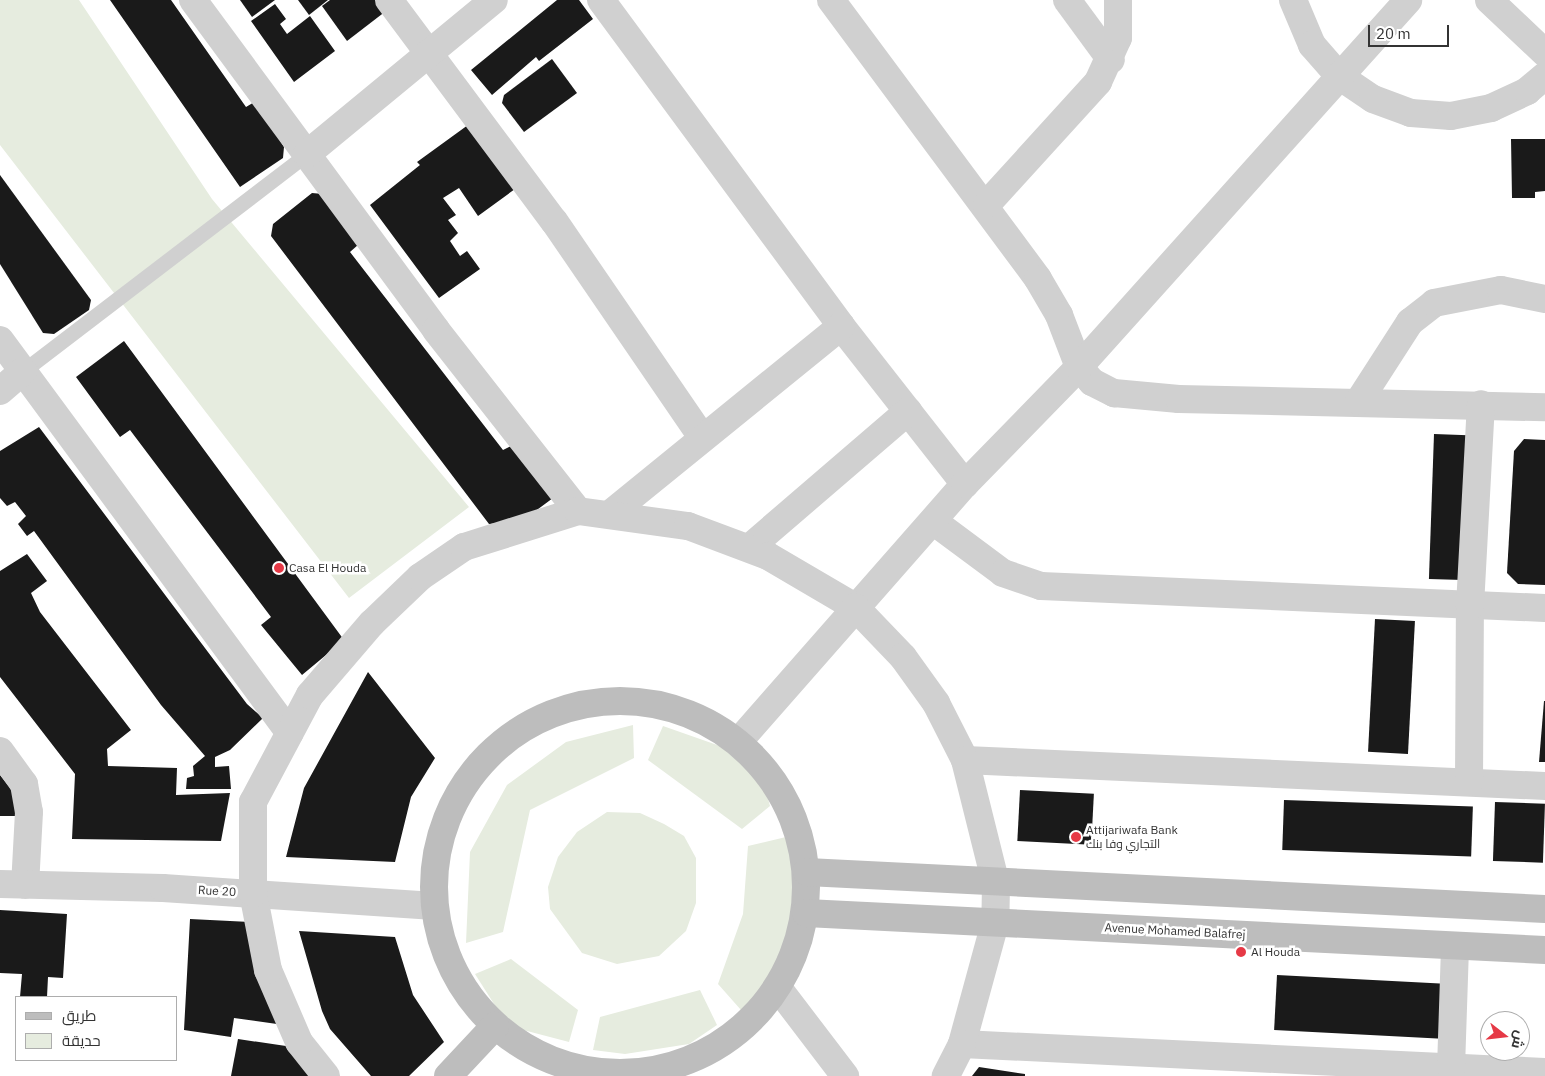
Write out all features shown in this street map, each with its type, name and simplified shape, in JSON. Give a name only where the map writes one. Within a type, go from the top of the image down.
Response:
[{"type":"street","points":[[193,0],[436,330],[578,511]]},
{"type":"street","points":[[389,0],[554,221],[701,436]]},
{"type":"street","points":[[307,154],[494,0]]},
{"type":"street","points":[[602,0],[841,326],[965,484]]},
{"type":"street","points":[[830,0],[987,204],[1059,315],[1079,367],[1092,382],[1114,394],[1134,396],[1545,407]]},
{"type":"street","points":[[1067,0],[1111,60]]},
{"type":"street","points":[[987,204],[1084,100],[1111,60],[1118,38],[1118,0]]},
{"type":"street","points":[[1293,0],[1312,45],[1339,76],[1373,99],[1411,113],[1451,116],[1491,108],[1527,91],[1545,76]]},
{"type":"street","points":[[739,741],[965,484],[1079,367],[1408,0]]},
{"type":"street","points":[[1488,0],[1545,53]]},
{"type":"street","points":[[1359,401],[1410,322],[1434,303],[1500,290],[1545,299]]},
{"type":"street","points":[[610,514],[701,436],[841,326]]},
{"type":"street","points":[[0,340],[290,733]]},
{"type":"street","points":[[0,391],[23,371]]},
{"type":"street","points":[[1469,782],[1470,606],[1481,404]]},
{"type":"street","points":[[749,548],[908,411]]},
{"type":"street","points":[[326,1076],[299,1042],[268,970],[253,893],[253,802],[310,695],[351,646],[438,562],[492,536],[578,511],[688,526],[749,548],[855,607],[902,657],[936,703],[965,760],[996,884],[995,923],[962,1044],[946,1076]]},
{"type":"street","points":[[933,521],[1003,573],[1041,586],[1545,608]]},
{"type":"street","points":[[629,699],[661,704],[706,719],[739,741],[774,778],[797,823],[807,872],[806,913],[778,988],[747,1024],[708,1052],[666,1073],[619,1074],[574,1069],[532,1052],[495,1026],[454,972],[434,906],[440,842],[460,790],[484,758],[515,732],[551,713],[589,702],[629,699]]},
{"type":"street","points":[[0,751],[24,784],[29,812],[12,885]]},
{"type":"street","points":[[965,760],[1545,786]]},
{"type":"street","points":[[807,872],[996,884],[1545,908]]},
{"type":"street","name":"Rue 20","points":[[12,885],[253,893],[434,906]]},
{"type":"street","name":"Avenue Mohamed Balafrej","points":[[806,913],[1545,950]]},
{"type":"street","points":[[1451,1068],[1454,946]]},
{"type":"street","points":[[778,988],[845,1076]]},
{"type":"street","points":[[448,1076],[495,1026]]},
{"type":"street","points":[[962,1044],[1325,1070],[1451,1068],[1545,1072]]},
{"type":"lane","points":[[23,371],[307,154]]},
{"type":"green space","points":[[0,0],[79,0],[212,199],[469,507],[349,598],[0,145]]},
{"type":"green space","points":[[633,725],[634,758],[530,810],[503,932],[466,943],[470,852],[507,785],[566,742]]},
{"type":"green space","points":[[663,726],[737,752],[760,769],[770,806],[742,829],[648,760]]},
{"type":"green space","points":[[607,812],[640,813],[664,824],[684,836],[696,858],[696,903],[686,931],[659,956],[617,964],[582,953],[550,909],[548,887],[558,857],[577,832]]},
{"type":"green space","points":[[786,837],[796,871],[797,918],[777,973],[741,1010],[718,984],[743,914],[748,846]]},
{"type":"green space","points":[[511,959],[578,1010],[569,1042],[508,1026],[475,974]]},
{"type":"green space","points":[[700,990],[717,1025],[689,1044],[625,1054],[593,1050],[600,1017]]},
{"type":"building","points":[[110,0],[171,0],[246,107],[256,101],[284,147],[283,158],[240,187]]},
{"type":"building","points":[[240,0],[275,0],[252,17]]},
{"type":"building","points":[[298,0],[328,0],[309,15]]},
{"type":"building","points":[[330,0],[378,0],[386,11],[347,41],[322,6]]},
{"type":"building","points":[[557,0],[579,0],[593,19],[539,61],[536,57],[492,95],[471,70]]},
{"type":"building","points":[[275,4],[286,19],[280,24],[287,34],[310,16],[335,51],[294,82],[251,21]]},
{"type":"building","points":[[552,59],[577,93],[524,132],[502,103],[504,95]]},
{"type":"building","points":[[468,125],[515,189],[478,216],[459,188],[443,198],[456,215],[448,220],[458,233],[450,241],[460,256],[467,251],[480,269],[439,298],[370,205],[420,165],[417,162]]},
{"type":"building","points":[[1511,139],[1545,139],[1545,191],[1535,192],[1535,198],[1512,198]]},
{"type":"building","points":[[0,175],[91,300],[89,310],[54,334],[43,333],[0,264]]},
{"type":"building","points":[[312,193],[323,194],[359,244],[350,252],[503,450],[513,445],[553,498],[522,521],[489,524],[271,236],[273,224]]},
{"type":"building","points":[[124,341],[344,640],[302,675],[261,625],[271,617],[130,430],[120,437],[76,377]]},
{"type":"building","points":[[39,427],[247,704],[263,718],[230,750],[215,757],[215,767],[229,766],[231,789],[186,789],[187,778],[194,776],[193,766],[205,756],[161,705],[34,531],[27,536],[18,524],[26,516],[15,502],[7,506],[0,498],[0,451]]},
{"type":"building","points":[[1434,434],[1468,435],[1463,580],[1429,579]]},
{"type":"building","points":[[1524,439],[1545,440],[1545,585],[1518,584],[1507,573],[1514,451]]},
{"type":"building","points":[[27,554],[47,581],[31,593],[40,612],[131,730],[107,749],[108,766],[177,768],[176,795],[230,793],[221,841],[72,839],[75,774],[0,677],[0,571]]},
{"type":"building","points":[[1375,619],[1415,621],[1408,754],[1368,752]]},
{"type":"building","points":[[368,672],[435,758],[411,797],[395,862],[286,857],[304,788]]},
{"type":"building","points":[[1544,701],[1545,762],[1539,762]]},
{"type":"building","points":[[0,775],[18,798],[16,816],[0,816]]},
{"type":"building","points":[[1020,790],[1094,794],[1091,845],[1017,841]]},
{"type":"building","points":[[1284,800],[1473,807],[1471,857],[1282,850]]},
{"type":"building","points":[[1495,802],[1545,804],[1543,863],[1493,861]]},
{"type":"building","points":[[0,910],[67,914],[63,978],[48,977],[47,996],[20,996],[22,974],[0,973]]},
{"type":"building","points":[[190,919],[250,922],[277,1024],[234,1018],[231,1037],[184,1030]]},
{"type":"building","points":[[299,931],[395,937],[413,995],[444,1042],[409,1076],[371,1076],[330,1029],[322,1011]]},
{"type":"building","points":[[1277,975],[1445,984],[1442,1039],[1274,1030]]},
{"type":"building","points":[[238,1039],[286,1046],[310,1076],[231,1076]]},
{"type":"building","points":[[979,1067],[1025,1074],[1025,1076],[972,1076]]},
{"type":"place","name":"Casa El Houda","points":[[279,568]]},
{"type":"place","name":"Attijariwafa Bank التجاري وفا بنك","points":[[1076,837]]},
{"type":"place","name":"Al Houda","points":[[1241,952]]}]
